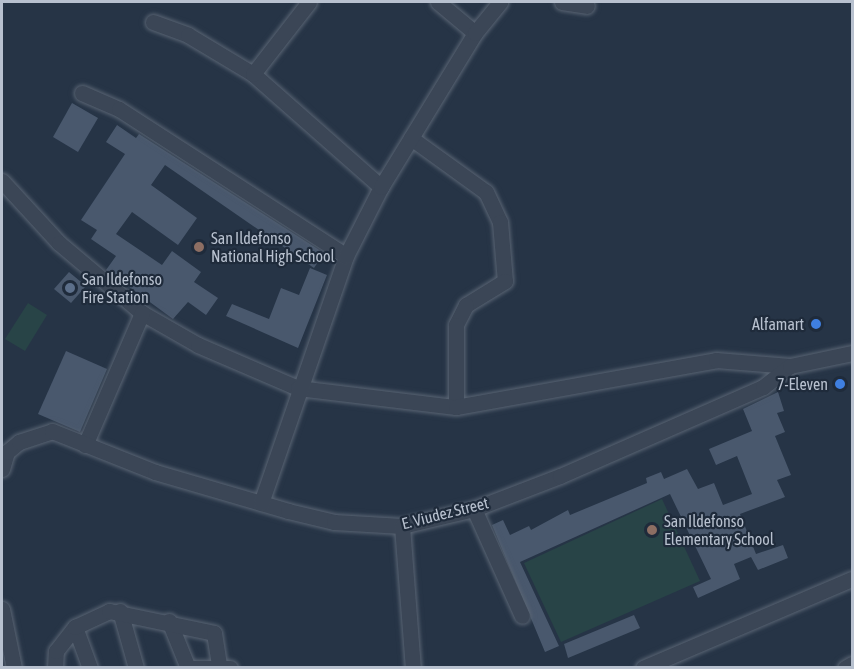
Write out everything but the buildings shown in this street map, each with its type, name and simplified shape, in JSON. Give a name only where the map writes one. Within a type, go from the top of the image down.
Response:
[{"type":"street","points":[[254,74],[309,2]]},
{"type":"street","points":[[438,2],[475,33]]},
{"type":"street","points":[[261,503],[298,388],[346,256],[381,187],[475,33],[500,2]]},
{"type":"street","points":[[562,2],[587,6]]},
{"type":"street","points":[[153,22],[188,35],[254,74],[381,187]]},
{"type":"street","points":[[82,93],[119,109],[346,256]]},
{"type":"street","points":[[411,138],[486,192],[500,222],[505,281],[466,305],[456,325],[456,407]]},
{"type":"street","points":[[2,182],[59,243],[142,313],[198,345],[298,388],[456,407],[716,360],[790,366]]},
{"type":"street","points":[[85,445],[142,313]]},
{"type":"street","name":"E. Viudez Street","points":[[2,469],[7,452],[32,436],[52,431],[155,472],[261,503],[334,522],[402,526],[474,509],[763,387],[790,366],[852,353]]},
{"type":"street","points":[[474,509],[522,616]]},
{"type":"street","points":[[402,526],[413,668]]},
{"type":"street","points":[[643,668],[852,579]]},
{"type":"street","points":[[2,609],[14,668]]},
{"type":"street","points":[[54,668],[53,656],[75,627],[99,612],[120,611],[169,621],[214,633],[224,666],[189,668],[169,621]]},
{"type":"street","points":[[120,611],[136,668]]},
{"type":"street","points":[[75,627],[90,668]]},
{"type":"street","points":[[844,668],[852,664]]},
{"type":"green space","points":[[28,303],[47,315],[25,351],[5,339]]},
{"type":"green space","points":[[662,499],[700,581],[561,642],[524,563]]},
{"type":"place","name":"San Ildefonso National High School","points":[[199,247]]},
{"type":"place","name":"San Ildefonso Fire Station","points":[[70,288]]},
{"type":"place","name":"Alfamart","points":[[816,324]]},
{"type":"place","name":"7-Eleven","points":[[840,384]]},
{"type":"place","name":"San Ildefonso Elementary School","points":[[652,530]]}]
